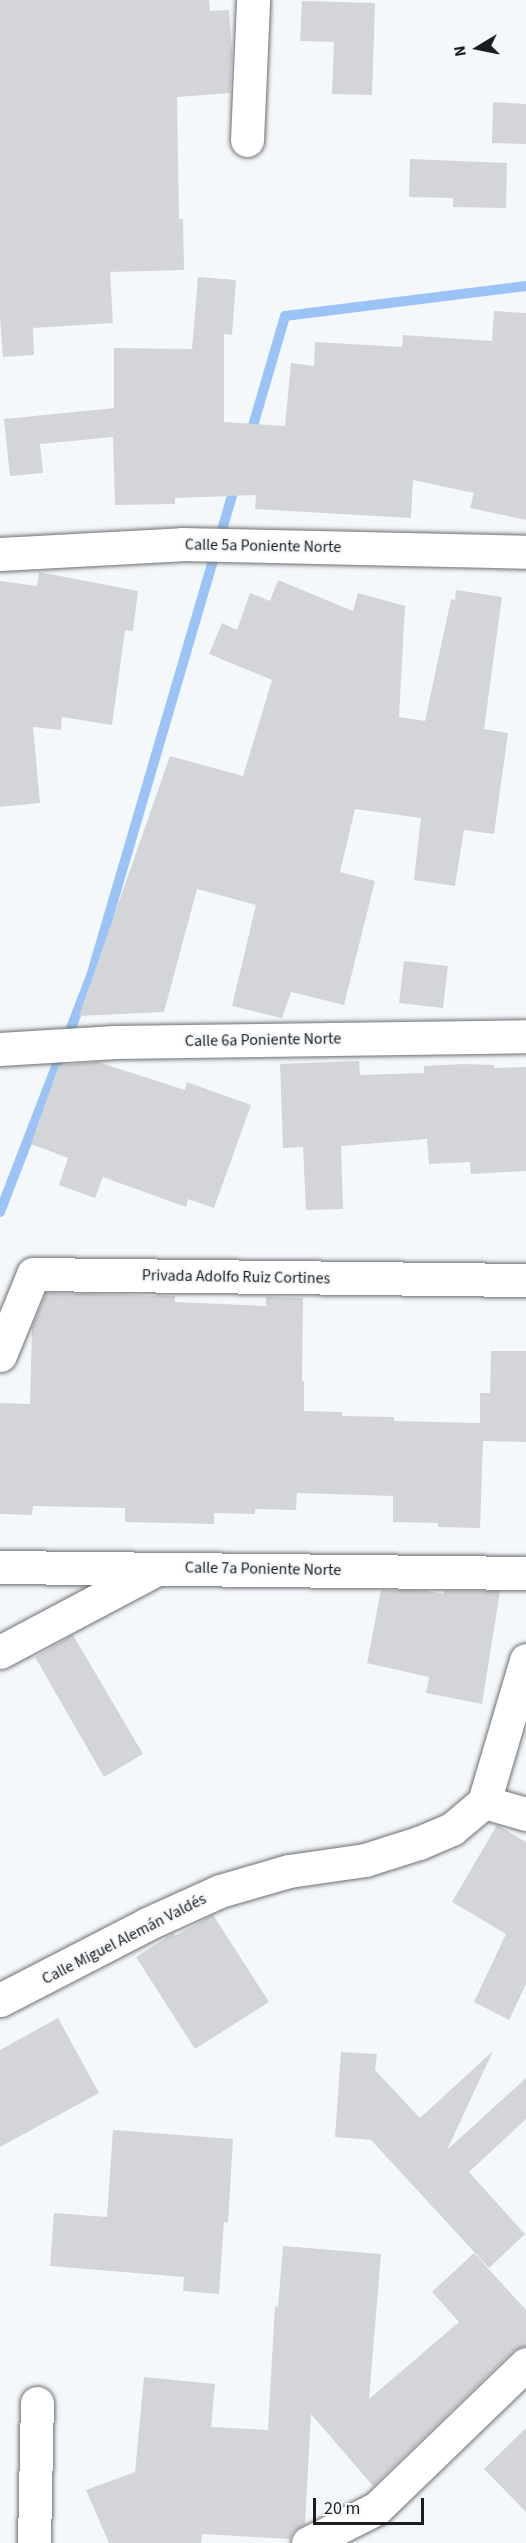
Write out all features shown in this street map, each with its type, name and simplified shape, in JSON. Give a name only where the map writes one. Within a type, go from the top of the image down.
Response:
[{"type":"street","points":[[248,140],[253,0]]},
{"type":"street","name":"Calle 5a Poniente Norte","points":[[0,554],[182,544],[526,552]]},
{"type":"street","name":"Calle 6a Poniente Norte","points":[[10,1048],[114,1042],[526,1036]]},
{"type":"street","name":"Privada Adolfo Ruiz Cortines","points":[[0,1355],[33,1274],[526,1280]]},
{"type":"street","name":"Calle 7a Poniente Norte","points":[[0,1567],[526,1573]]},
{"type":"street","points":[[0,1653],[159,1568]]},
{"type":"street","points":[[526,1660],[484,1802],[526,1815]]},
{"type":"street","name":"Calle Miguel Alemán Valdés","points":[[0,2000],[147,1924],[220,1891],[289,1871],[365,1860],[419,1844],[452,1829],[484,1802]]},
{"type":"street","points":[[308,2543],[377,2508],[526,2364]]},
{"type":"street","points":[[34,2543],[37,2403]]},
{"type":"building","points":[[0,0],[209,0],[210,11],[229,10],[232,53],[230,93],[177,97],[179,219],[183,219],[184,270],[110,272],[113,323],[33,328],[34,355],[3,357],[0,316]]},
{"type":"building","points":[[302,1],[375,3],[372,95],[332,94],[334,42],[300,41]]},
{"type":"building","points":[[493,102],[526,104],[526,144],[492,143]]},
{"type":"building","points":[[410,159],[507,163],[506,208],[453,207],[453,198],[409,197]]},
{"type":"building","points":[[198,277],[236,280],[232,335],[224,334],[224,422],[285,426],[291,363],[314,366],[315,342],[402,347],[403,335],[492,341],[494,311],[526,313],[526,520],[470,508],[474,493],[413,480],[411,518],[255,509],[256,495],[175,498],[175,504],[115,505],[113,437],[40,444],[43,473],[10,476],[4,419],[114,408],[114,348],[192,349]]},
{"type":"building","points":[[39,572],[138,591],[133,631],[125,630],[112,725],[62,717],[61,730],[33,727],[40,803],[0,807],[0,581],[37,586]]},
{"type":"building","points":[[278,580],[353,611],[358,593],[405,606],[399,717],[425,721],[451,599],[455,600],[456,590],[502,597],[484,729],[508,733],[494,834],[464,830],[455,886],[414,880],[421,818],[355,809],[340,872],[375,881],[344,1005],[291,992],[282,1018],[232,1006],[256,905],[197,889],[164,1012],[79,1016],[170,756],[243,776],[272,680],[209,654],[222,623],[237,630],[250,593],[270,601]]},
{"type":"building","points":[[404,961],[448,966],[443,1008],[399,1003]]},
{"type":"building","points":[[359,1061],[360,1075],[424,1073],[424,1066],[463,1064],[494,1065],[494,1068],[526,1067],[526,1171],[471,1174],[470,1162],[429,1164],[427,1139],[341,1146],[343,1209],[306,1210],[303,1147],[283,1148],[280,1064]]},
{"type":"building","points":[[98,1062],[185,1090],[187,1082],[251,1105],[214,1208],[188,1199],[186,1207],[103,1177],[95,1198],[59,1185],[68,1158],[31,1144],[59,1065]]},
{"type":"building","points":[[46,1293],[175,1296],[175,1302],[266,1306],[266,1297],[303,1298],[304,1411],[342,1412],[342,1416],[394,1417],[394,1421],[480,1423],[480,1393],[490,1393],[491,1351],[526,1351],[526,1442],[483,1441],[480,1528],[438,1527],[438,1523],[393,1522],[393,1496],[297,1493],[296,1510],[255,1509],[255,1514],[214,1513],[214,1524],[125,1522],[125,1508],[33,1506],[32,1515],[0,1514],[0,1403],[30,1404],[32,1327]]},
{"type":"building","points":[[381,1590],[427,1591],[444,1594],[444,1591],[500,1591],[482,1704],[426,1693],[429,1677],[367,1663]]},
{"type":"building","points":[[73,1635],[143,1754],[104,1777],[35,1657]]},
{"type":"building","points":[[497,1825],[526,1842],[526,1984],[509,2020],[474,2002],[506,1934],[452,1902]]},
{"type":"building","points":[[213,1915],[269,2002],[195,2049],[136,1957],[174,1933],[175,1936]]},
{"type":"building","points":[[58,2018],[99,2093],[0,2147],[0,2050]]},
{"type":"building","points":[[493,2051],[447,2150],[526,2078],[526,2119],[469,2172],[525,2234],[489,2268],[371,2140],[335,2137],[341,2052],[377,2054],[375,2070],[420,2118]]},
{"type":"building","points":[[113,2130],[233,2139],[228,2223],[224,2222],[219,2294],[183,2291],[184,2277],[50,2266],[54,2213],[107,2217]]},
{"type":"building","points":[[283,2246],[381,2254],[369,2399],[459,2322],[432,2292],[474,2253],[526,2310],[526,2346],[513,2351],[373,2486],[311,2414],[305,2524],[293,2532],[290,2539],[202,2534],[201,2543],[109,2543],[86,2490],[135,2472],[144,2377],[215,2384],[211,2427],[268,2430],[275,2306],[278,2307]]},
{"type":"building","points":[[526,2428],[526,2512],[484,2469]]},
{"type":"waterway","points":[[250,436],[285,316],[526,286]]},
{"type":"waterway","points":[[0,1212],[92,973],[236,482]]}]
